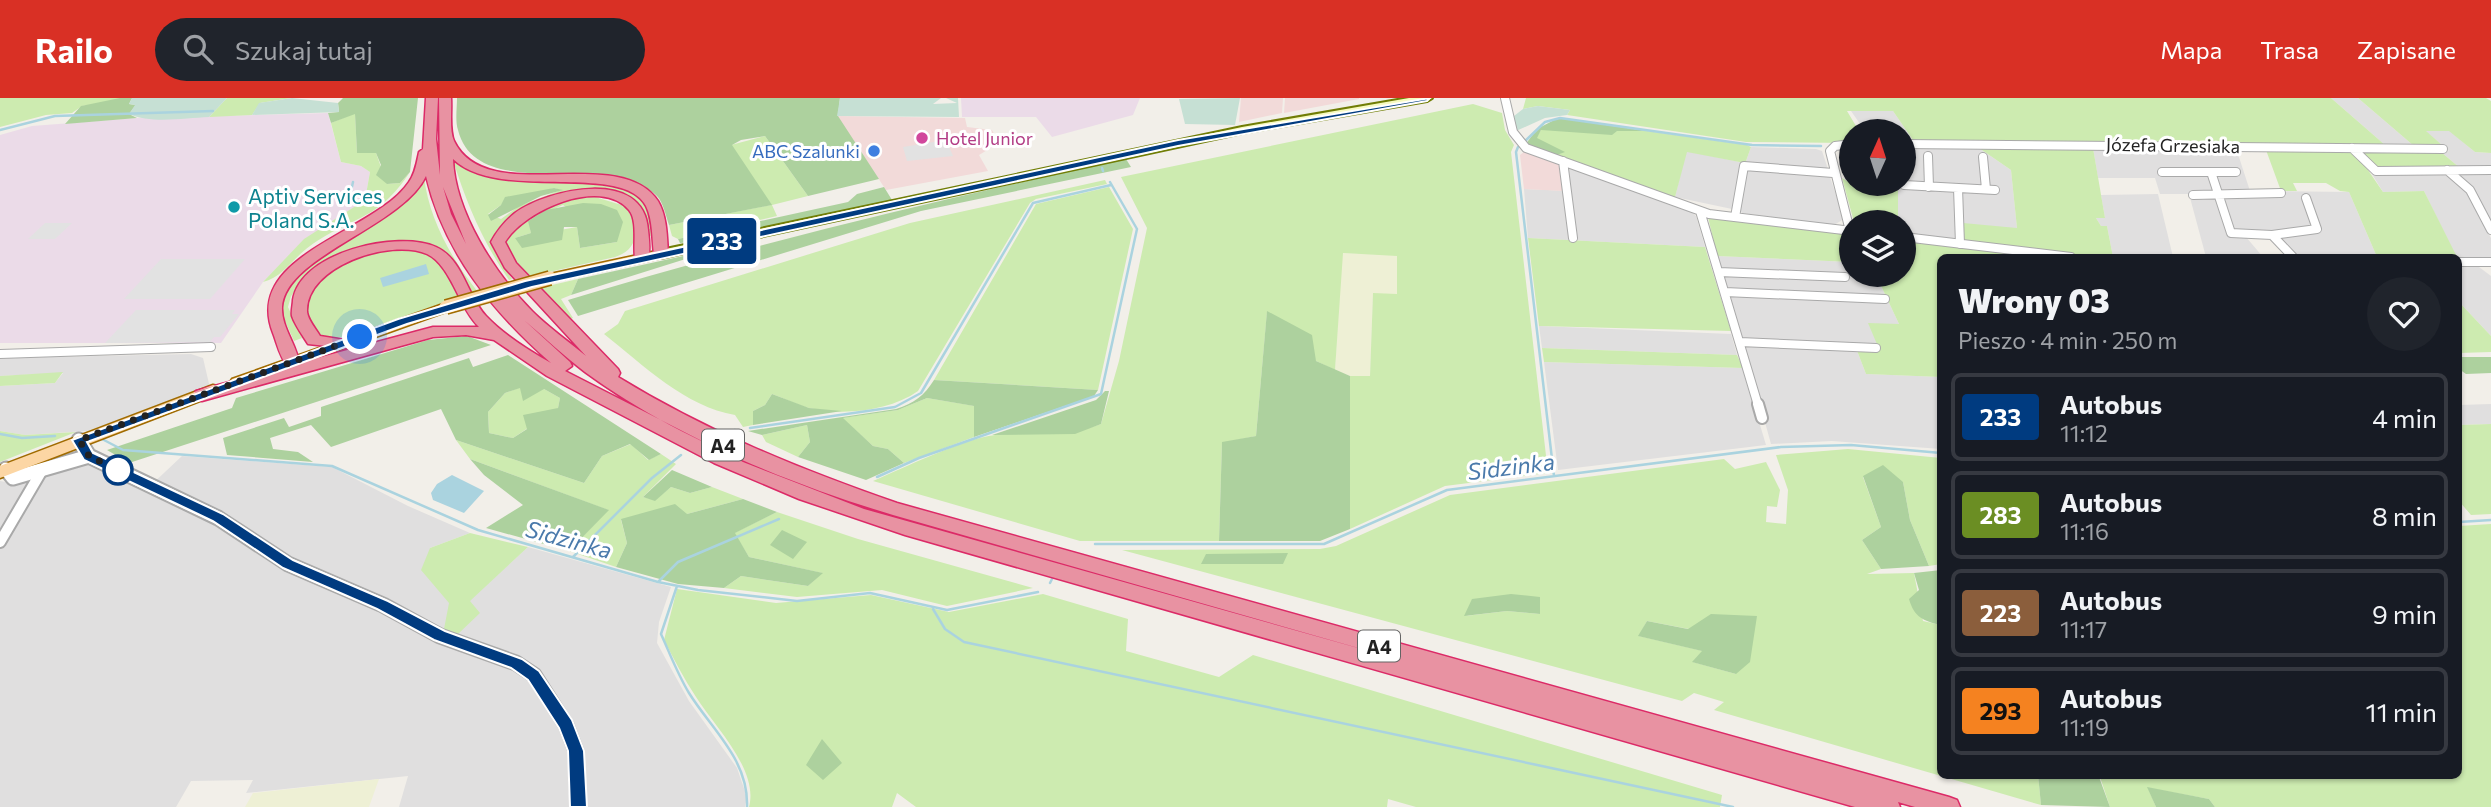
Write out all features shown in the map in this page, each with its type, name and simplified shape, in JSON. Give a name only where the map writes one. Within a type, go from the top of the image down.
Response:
[{"type":"highway","name":"A4","points":[[432,98],[429,142],[434,183],[445,219],[481,282],[516,324],[546,352],[635,407],[755,475],[883,519],[1889,807]]},
{"type":"highway","name":"A4","points":[[444,98],[442,131],[447,175],[455,205],[486,264],[547,333],[635,407],[753,459],[893,508],[1949,807]]},
{"type":"highway","points":[[442,131],[457,156],[490,174],[525,179],[607,180],[633,187],[648,197],[653,206],[662,254]]},
{"type":"highway","points":[[292,362],[275,313],[274,301],[278,289],[303,264],[402,199],[421,172],[429,142]]},
{"type":"highway","points":[[635,407],[510,265],[498,242],[514,219],[540,204],[574,195],[605,194],[620,198],[635,208],[639,218],[642,258]]},
{"type":"highway","points":[[339,344],[310,337],[296,308],[302,290],[315,275],[346,257],[374,249],[403,245],[429,248],[442,255],[474,312],[502,336],[568,380],[635,407]]},
{"type":"highway","points":[[202,395],[433,332],[466,330],[502,336]]},
{"type":"main road","points":[[3,470],[339,344],[446,307],[550,278],[1242,130],[1427,98]]},
{"type":"street","points":[[1505,98],[1513,134],[1519,144],[1700,211],[1839,230]]},
{"type":"street","name":"Józefa Grzesiaka","points":[[1916,144],[2443,149]]},
{"type":"street","points":[[1839,146],[1830,151],[1833,173],[1844,210]]},
{"type":"street","points":[[2352,148],[2360,152],[2365,165],[2376,171],[2491,170]]},
{"type":"street","points":[[1928,156],[1930,187]]},
{"type":"street","points":[[1916,186],[1991,190],[1983,157]]},
{"type":"street","points":[[1563,161],[1573,239]]},
{"type":"street","points":[[1735,217],[1744,166],[1833,173]]},
{"type":"street","points":[[2447,170],[2470,190],[2491,230]]},
{"type":"street","points":[[2162,172],[2236,172]]},
{"type":"street","points":[[2211,172],[2231,233],[2272,235],[2317,229],[2306,198]]},
{"type":"street","points":[[1958,188],[1960,244]]},
{"type":"street","points":[[2193,195],[2281,193]]},
{"type":"street","points":[[1700,211],[1762,418]]},
{"type":"street","points":[[2272,235],[2290,254]]},
{"type":"street","points":[[1916,238],[2045,254]]},
{"type":"street","points":[[2462,262],[2491,262]]},
{"type":"street","points":[[1719,272],[1839,278]]},
{"type":"street","points":[[1725,292],[1885,299]]},
{"type":"street","points":[[1740,342],[1876,348]]},
{"type":"street","points":[[0,354],[211,347]]},
{"type":"street","points":[[79,440],[89,456],[218,518],[288,564],[383,605],[440,636],[508,659],[534,675],[566,725],[576,751],[578,807]]},
{"type":"street","points":[[3,470],[13,478],[89,456]]},
{"type":"street","points":[[0,542],[41,472]]},
{"type":"shaded area","points":[[961,98],[1140,98],[1133,115],[1052,137],[1036,117],[962,117]]},
{"type":"shaded area","points":[[1241,98],[1283,98],[1282,113],[1239,122]]},
{"type":"shaded area","points":[[1285,98],[1359,98],[1359,99],[1284,113]]},
{"type":"shaded area","points":[[2331,98],[2358,98],[2414,146],[2385,145]]},
{"type":"shaded area","points":[[1851,111],[1893,111],[1899,119],[1857,119]]},
{"type":"shaded area","points":[[328,113],[341,162],[361,166],[370,172],[365,200],[304,240],[263,282],[221,343],[0,343],[0,135],[32,126],[137,118]]},
{"type":"shaded area","points":[[837,116],[965,118],[967,127],[992,130],[999,143],[979,155],[988,171],[886,190]]},
{"type":"shaded area","points":[[2425,131],[2450,131],[2475,152],[2491,153],[2491,230],[2487,231],[2491,238],[2491,257],[2462,257],[2462,254],[2455,254],[2424,191],[2383,192],[2370,171],[2460,168],[2441,152],[2449,151]]},
{"type":"shaded area","points":[[946,140],[953,156],[907,161],[903,147]]},
{"type":"shaded area","points":[[1751,147],[1816,149],[1822,151],[1828,169],[1750,164],[1746,161]]},
{"type":"shaded area","points":[[1979,148],[2011,170],[2017,228],[1955,240],[1916,235],[1916,210],[1898,210],[1898,196],[1916,196],[1916,149]]},
{"type":"shaded area","points":[[2093,148],[2237,151],[2250,191],[2349,192],[2376,254],[2286,254],[2273,240],[2246,237],[2260,254],[2205,254],[2189,194],[2160,194],[2155,178],[2098,178]]},
{"type":"shaded area","points":[[1525,151],[1560,163],[1563,191],[1524,189],[1520,155]]},
{"type":"shaded area","points":[[1686,151],[1740,162],[1732,209],[1675,197]]},
{"type":"shaded area","points":[[1566,165],[1689,210],[1696,216],[1705,247],[1528,238],[1524,189],[1570,191]]},
{"type":"shaded area","points":[[1746,168],[1826,175],[1830,177],[1841,210],[1839,222],[1834,225],[1742,213],[1738,210]]},
{"type":"shaded area","points":[[2158,194],[2172,254],[2112,254],[2107,226],[2101,226],[2096,218],[2105,218],[2101,195]]},
{"type":"shaded area","points":[[45,223],[72,223],[55,239],[28,239]]},
{"type":"shaded area","points":[[1717,256],[1839,261],[1839,287],[1882,287],[1899,324],[1878,347],[1743,341]]},
{"type":"shaded area","points":[[161,259],[245,259],[210,299],[124,299]]},
{"type":"shaded area","points":[[2462,264],[2475,264],[2491,276],[2491,336],[2462,305]]},
{"type":"shaded area","points":[[136,310],[235,310],[232,314],[239,314],[220,337],[214,337],[210,342],[105,343]]},
{"type":"shaded area","points":[[1539,326],[1731,334],[1737,355],[1542,348]]},
{"type":"shaded area","points":[[1744,346],[1856,348],[1866,374],[1937,377],[1937,449],[1832,441],[1771,444]]},
{"type":"shaded area","points":[[191,354],[203,358],[210,388],[87,431],[25,435],[0,431],[0,386],[55,383],[63,373],[0,376],[0,358]]},
{"type":"shaded area","points":[[1544,362],[1743,368],[1766,445],[1558,470]]},
{"type":"shaded area","points":[[2491,404],[2491,424],[2462,425],[2462,405]]},
{"type":"shaded area","points":[[182,456],[332,467],[408,506],[470,533],[430,548],[469,601],[528,547],[671,587],[659,622],[657,643],[689,701],[737,768],[747,797],[745,807],[399,807],[408,776],[246,793],[253,780],[191,781],[176,807],[0,807],[0,481],[11,483],[90,460],[148,488]]},
{"type":"green space","points":[[0,98],[136,98],[82,106],[72,113],[46,115],[0,127]]},
{"type":"green space","points":[[132,98],[129,104],[136,105],[129,114],[137,118],[65,124],[81,106]]},
{"type":"green space","points":[[132,98],[227,98],[209,117],[168,120],[147,119],[129,114],[135,105],[129,104]]},
{"type":"green space","points":[[227,98],[291,98],[260,103],[252,115],[209,117]]},
{"type":"green space","points":[[292,98],[338,103],[339,112],[252,115],[259,103]]},
{"type":"green space","points":[[343,98],[418,98],[410,172],[400,183],[387,184],[376,175],[381,165],[376,153],[357,153],[355,114],[331,123],[328,113],[339,112],[338,103]]},
{"type":"green space","points":[[457,98],[840,98],[838,116],[879,179],[808,196],[765,136],[741,140],[732,145],[772,205],[669,225],[657,196],[636,183],[609,177],[517,172],[491,166],[470,153],[458,130]]},
{"type":"green space","points":[[840,98],[941,98],[933,104],[957,103],[946,98],[958,98],[959,117],[837,116]]},
{"type":"green space","points":[[1240,98],[1235,125],[1185,124],[1179,99]]},
{"type":"green space","points":[[1526,98],[2331,98],[2385,145],[2107,141],[2108,144],[1916,143],[1916,119],[1898,119],[1893,111],[1847,111],[1852,119],[1839,119],[1839,143],[1746,142],[1567,115],[1570,110],[1538,106],[1523,109]]},
{"type":"green space","points":[[2358,98],[2486,98],[2491,101],[2491,153],[2475,152],[2449,131],[2426,131],[2443,146],[2414,146]]},
{"type":"green space","points":[[1473,104],[1502,113],[1505,130],[1514,145],[1511,152],[1548,473],[1445,486],[1350,529],[1350,376],[1370,376],[1373,293],[1397,294],[1397,256],[1343,253],[1335,370],[1316,361],[1267,312],[1256,436],[1222,443],[1219,541],[1080,541],[873,481],[933,455],[982,438],[1009,434],[1060,433],[1101,424],[1119,361],[1147,228],[1121,177]]},
{"type":"green space","points":[[1538,106],[1570,110],[1567,115],[1545,118],[1516,131],[1514,116],[1523,109]]},
{"type":"green space","points":[[355,113],[357,153],[376,153],[387,184],[400,183],[410,172],[398,188],[375,209],[325,236],[276,276],[263,282],[304,239],[365,200],[370,172],[361,166],[341,162],[331,123]]},
{"type":"green space","points":[[1558,118],[1647,131],[1617,131],[1612,135],[1541,130],[1537,138],[1565,152],[1554,156],[1525,145],[1537,129]]},
{"type":"green space","points":[[1541,130],[1647,131],[1747,145],[1751,147],[1746,161],[1750,164],[1687,152],[1675,197],[1554,156],[1536,138]]},
{"type":"green space","points":[[765,136],[808,196],[772,205],[777,216],[678,239],[672,236],[669,225],[771,205],[731,145]]},
{"type":"green space","points":[[1979,148],[2093,148],[2105,218],[2096,218],[2101,226],[2107,226],[2112,254],[2068,254],[1963,240],[1963,223],[2017,228],[2011,170]]},
{"type":"green space","points":[[2266,150],[2355,151],[2383,192],[2424,191],[2456,254],[2376,254],[2349,192],[2340,191],[2326,183],[2293,183],[2297,191],[2281,191]]},
{"type":"green space","points":[[2362,152],[2441,152],[2460,168],[2384,170],[2368,165]]},
{"type":"green space","points":[[1126,159],[1131,167],[921,211],[578,316],[568,300],[706,260],[846,224]]},
{"type":"green space","points":[[453,160],[477,173],[503,180],[618,186],[644,200],[654,235],[646,237],[638,204],[622,195],[548,198],[521,209],[495,233],[493,242],[496,254],[512,279],[509,280],[470,208]],"holes":[[[554,188],[561,190],[519,206],[501,219],[488,214],[501,205]]]},
{"type":"green space","points":[[424,177],[431,208],[443,238],[478,292],[470,294],[449,257],[431,246],[414,243],[376,250],[307,277],[291,296],[288,307],[302,338],[294,341],[280,310],[287,283]]},
{"type":"green space","points":[[1105,180],[1107,184],[1036,199],[1030,203],[918,391],[894,403],[866,410],[836,412],[809,408],[772,394],[765,405],[753,411],[753,425],[743,427],[735,415],[699,403],[682,394],[604,334],[618,324],[625,311],[910,223]]},
{"type":"green space","points":[[884,187],[892,200],[705,241],[680,243],[678,239],[848,202],[857,194]]},
{"type":"green space","points":[[1109,187],[1133,229],[1098,390],[934,380],[1036,204]]},
{"type":"green space","points":[[554,188],[563,190],[541,196],[491,221],[488,215],[501,205],[505,197]]},
{"type":"green space","points":[[1847,196],[1898,196],[1898,210],[1851,210]]},
{"type":"green space","points":[[595,197],[625,206],[635,229],[630,248],[615,257],[527,277],[513,262],[505,243],[511,231],[531,214],[543,208],[569,200]],"holes":[[[563,205],[617,242],[580,248],[577,227],[515,238],[531,233],[529,220]]]},
{"type":"green space","points":[[583,203],[601,204],[617,210],[623,222],[617,242],[580,248],[577,227],[564,227],[562,240],[522,248],[515,238],[531,233],[528,221],[546,210]]},
{"type":"green space","points":[[1708,217],[1839,232],[1839,261],[1717,256]]},
{"type":"green space","points":[[1528,238],[1705,247],[1731,331],[1539,326]]},
{"type":"green space","points":[[1916,242],[2015,254],[1937,254],[1937,377],[1866,374],[1856,348],[1879,349],[1868,323],[1899,324],[1882,287],[1916,287]]},
{"type":"green space","points":[[394,249],[419,252],[436,261],[448,275],[460,297],[353,334],[337,338],[319,337],[303,316],[315,279],[355,256]]},
{"type":"green space","points":[[697,253],[692,257],[571,295],[578,279]]},
{"type":"green space","points":[[1342,253],[1397,255],[1397,294],[1373,294],[1370,377],[1350,376],[1335,370]]},
{"type":"green space","points":[[578,279],[571,295],[561,299],[573,318],[568,320],[539,288]]},
{"type":"green space","points":[[2462,305],[2491,336],[2491,352],[2462,353]]},
{"type":"green space","points":[[1267,311],[1312,335],[1316,361],[1350,376],[1350,529],[1320,541],[1219,541],[1222,442],[1256,436]]},
{"type":"green space","points":[[467,336],[491,345],[129,463],[107,450],[232,408],[236,398],[428,340]]},
{"type":"green space","points":[[1542,348],[1737,355],[1743,368],[1544,362]]},
{"type":"green space","points":[[508,355],[661,454],[649,460],[630,444],[602,456],[584,483],[456,440],[441,409],[331,447],[311,425],[270,438],[273,449],[298,452],[313,462],[227,455],[223,438],[284,418],[289,427],[321,416],[321,407],[469,358],[473,367]],"holes":[[[520,388],[523,401],[544,389],[560,398],[558,408],[523,415],[527,429],[513,438],[489,433],[488,412],[505,393]]]},
{"type":"green space","points":[[2462,357],[2491,357],[2491,373],[2466,374],[2462,371]]},
{"type":"green space","points":[[63,372],[55,383],[0,386],[0,376]]},
{"type":"green space","points":[[934,380],[1098,390],[1094,396],[974,437],[974,406],[927,398],[898,410],[843,418],[873,446],[888,449],[904,463],[866,480],[798,457],[810,442],[807,425],[762,435],[748,431],[896,409],[918,398]]},
{"type":"green space","points":[[521,387],[544,389],[560,398],[558,408],[513,438],[489,433],[488,412],[505,393]]},
{"type":"green space","points":[[1105,391],[1109,391],[1101,424],[1075,434],[992,435],[1096,400]]},
{"type":"green space","points":[[772,394],[809,408],[842,411],[753,425],[753,411],[765,405]]},
{"type":"green space","points":[[927,398],[975,406],[974,437],[904,463],[888,449],[873,446],[842,418],[898,410]]},
{"type":"green space","points":[[2491,424],[2491,514],[2471,515],[2462,504],[2462,425]]},
{"type":"green space","points":[[807,425],[810,442],[798,457],[766,442],[762,435]]},
{"type":"green space","points":[[0,431],[25,435],[76,432],[0,462]]},
{"type":"green space","points":[[456,440],[584,483],[602,456],[631,444],[648,460],[661,454],[676,464],[643,497],[655,500],[671,487],[690,493],[712,487],[743,499],[687,514],[621,520],[627,543],[616,567],[569,551],[608,510],[470,459]]},
{"type":"green space","points":[[1848,449],[1937,458],[1937,565],[1929,566],[1910,520],[1903,482],[1863,477],[1881,527],[1862,540],[1881,569],[1867,574],[1914,573],[1923,621],[1937,624],[1937,775],[1714,710],[1724,702],[1694,693],[1682,701],[1122,550],[1320,549],[1336,546],[1450,495],[1724,459],[1735,469],[1766,462],[1780,490],[1777,507],[1767,506],[1766,522],[1786,524],[1788,490],[1776,455]],"holes":[[[1540,597],[1540,614],[1507,611],[1465,616]],[[1647,621],[1689,629],[1736,674],[1693,662],[1703,651],[1639,636]]]},
{"type":"green space","points":[[470,459],[609,510],[569,551],[486,528],[523,505],[484,475]]},
{"type":"green space","points":[[1883,465],[1903,482],[1910,520],[1929,566],[1881,569],[1862,540],[1881,527],[1863,476]]},
{"type":"green space","points":[[672,470],[712,487],[690,493],[671,487],[655,501],[643,497]]},
{"type":"green space","points":[[743,499],[777,512],[735,533],[749,557],[823,573],[808,586],[741,576],[724,588],[678,584],[616,567],[627,543],[621,519],[675,504],[687,514]]},
{"type":"green space","points":[[777,512],[858,539],[1033,588],[947,606],[882,590],[797,597],[724,588],[741,576],[808,586],[822,573],[749,557],[734,533]]},
{"type":"green space","points":[[2491,524],[2491,807],[2215,807],[2209,799],[2148,788],[2156,807],[2110,807],[2101,779],[2462,779],[2462,526]]},
{"type":"green space","points":[[782,530],[807,542],[793,559],[770,545]]},
{"type":"green space","points":[[470,533],[528,547],[470,601],[480,613],[458,634],[444,629],[449,603],[421,570],[430,548]]},
{"type":"green space","points":[[1288,553],[1283,564],[1201,564],[1206,554]]},
{"type":"green space","points":[[1937,570],[1937,624],[1920,617],[1909,599],[1919,590],[1914,573]]},
{"type":"green space","points":[[677,589],[776,603],[871,595],[949,612],[1043,594],[1128,619],[1126,651],[1219,677],[1253,655],[1722,795],[1720,807],[1416,807],[1388,799],[1387,807],[916,807],[897,793],[892,807],[749,807],[748,778],[742,764],[692,690],[664,640]]},
{"type":"green space","points":[[1511,594],[1540,597],[1540,614],[1507,611],[1464,616],[1472,599]]},
{"type":"green space","points":[[1711,614],[1757,616],[1750,662],[1736,674],[1692,662],[1702,651],[1638,636],[1647,621],[1688,629]]},
{"type":"green space","points":[[822,739],[842,763],[823,780],[806,765]]},
{"type":"green space","points":[[379,779],[369,807],[245,807],[253,793]]},
{"type":"green space","points":[[1952,779],[2038,779],[2041,805]]},
{"type":"green space","points":[[2038,779],[2100,779],[2110,807],[2041,805]]},
{"type":"green space","points":[[2147,787],[2209,799],[2215,807],[2156,807]]},
{"type":"water","points":[[426,264],[429,274],[383,287],[380,278]]},
{"type":"water","points":[[452,475],[484,491],[464,513],[433,500],[431,493],[437,484]]},
{"type":"waterway","points":[[0,130],[55,116],[213,111]]},
{"type":"waterway","points":[[1524,142],[1545,122],[1560,118],[1752,145],[1821,146]]},
{"type":"waterway","points":[[1518,147],[1516,152],[1554,476]]},
{"type":"waterway","points":[[348,205],[353,182]]},
{"type":"waterway","points":[[877,477],[919,458],[1101,394],[1137,229],[1110,182]]},
{"type":"waterway","points":[[750,428],[895,407],[921,393],[1033,203],[1111,185]]},
{"type":"waterway","points":[[714,429],[724,432],[735,430]]},
{"type":"waterway","name":"Sidzinka","points":[[0,434],[22,438],[55,436]]},
{"type":"waterway","name":"Sidzinka","points":[[102,439],[123,450],[332,466],[478,530],[658,582],[698,590],[797,601],[870,593],[947,610],[1038,592]]},
{"type":"waterway","name":"Sidzinka","points":[[1095,544],[1324,544],[1447,490],[1781,447],[1851,445],[1937,453]]},
{"type":"waterway","points":[[573,557],[652,478],[681,455]]},
{"type":"waterway","points":[[659,581],[678,562],[779,519]]},
{"type":"waterway","name":"Sidzinka","points":[[2462,522],[2491,520]]},
{"type":"waterway","name":"Sidzinka","points":[[1050,583],[1052,579]]},
{"type":"waterway","points":[[677,586],[661,634],[689,693],[736,760],[746,790],[747,807]]},
{"type":"waterway","points":[[933,609],[945,629],[964,642],[1733,807]]},
{"type":"bus line","name":"233","points":[[578,807],[580,784],[576,751],[566,725],[534,675],[516,663],[440,636],[383,605],[288,564],[218,518],[89,456],[79,440],[402,321],[530,284],[1178,143],[1282,122],[1387,107],[1427,98]]},
{"type":"place","name":"Hotel Junior","points":[[922,138]]},
{"type":"place","name":"ABC Szalunki","points":[[874,151]]},
{"type":"place","name":"Aptiv Services Poland S.A.","points":[[234,207]]},
{"type":"route","points":[[118,470],[120,471],[89,456],[79,440],[360,337]]}]
